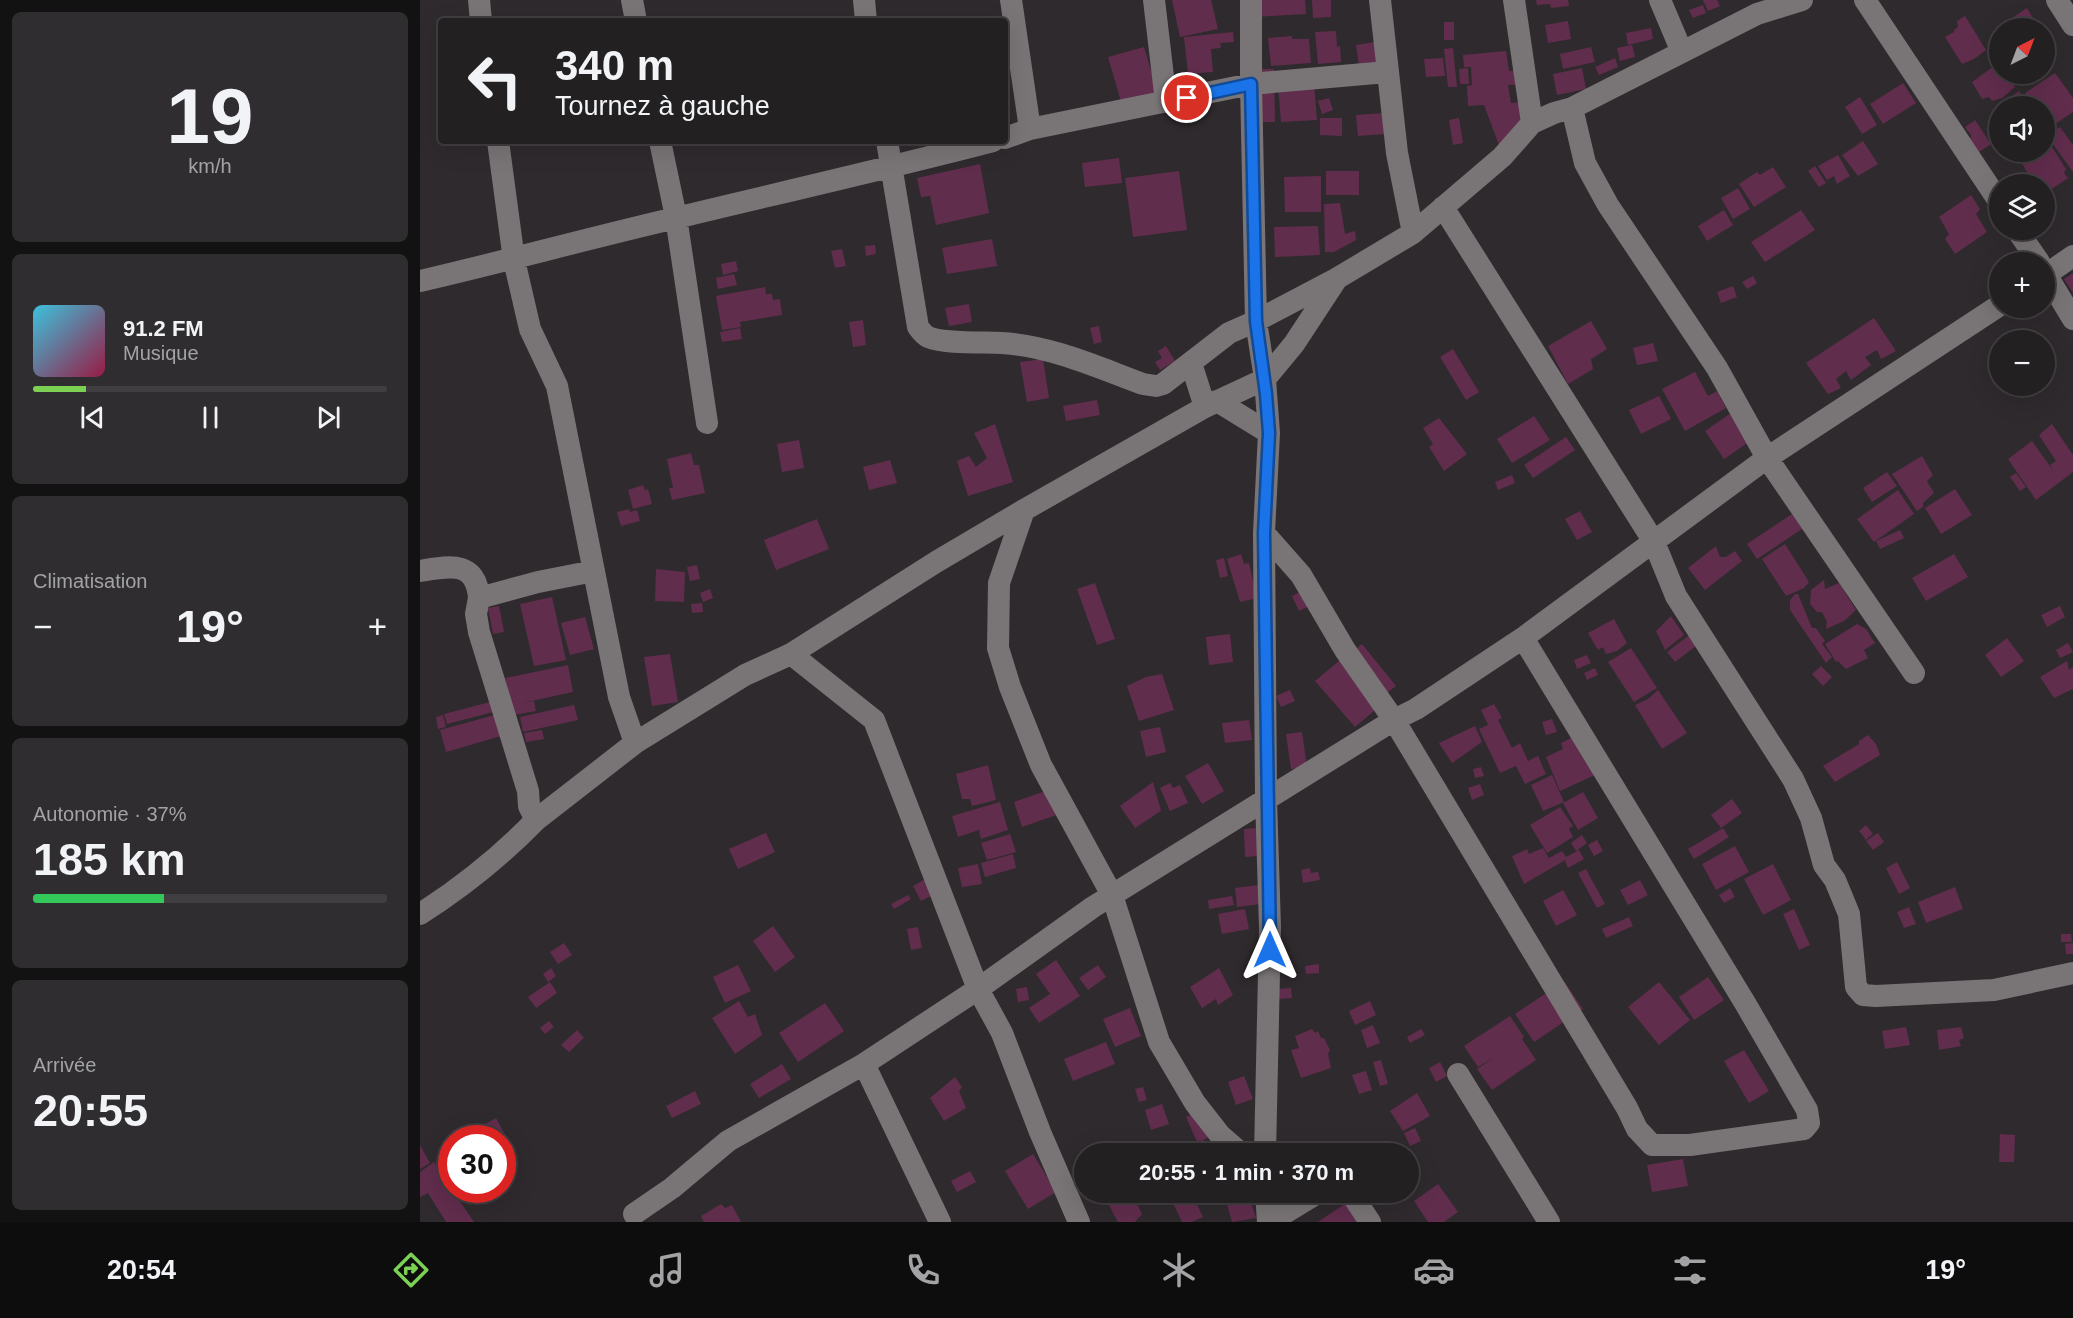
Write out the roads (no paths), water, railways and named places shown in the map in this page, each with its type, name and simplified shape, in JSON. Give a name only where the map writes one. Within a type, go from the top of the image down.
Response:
[{"type":"street","points":[[479,0],[482,18]]},
{"type":"street","points":[[632,0],[635,18]]},
{"type":"street","points":[[864,0],[866,18]]},
{"type":"street","points":[[1011,0],[1030,129]]},
{"type":"street","points":[[1154,0],[1166,102]]},
{"type":"street","points":[[1251,0],[1256,321],[1265,379],[1269,433],[1264,533],[1266,798],[1270,928],[1265,1143]]},
{"type":"street","points":[[1380,0],[1397,153],[1413,233]]},
{"type":"street","points":[[1514,0],[1532,123]]},
{"type":"street","points":[[1660,0],[1682,52]]},
{"type":"street","points":[[888,144],[918,327],[929,338],[1029,346],[1050,350],[1143,384],[1156,386],[1171,379],[1229,333],[1336,279],[1413,233],[1502,157],[1532,123],[1572,108],[1757,14],[1802,0]]},
{"type":"street","points":[[1865,0],[1989,186]]},
{"type":"street","points":[[2057,0],[2073,25]]},
{"type":"street","points":[[1008,137],[1030,129],[1251,84],[1387,72]]},
{"type":"street","points":[[1572,108],[1585,163],[1608,205],[1717,368],[1767,458],[1914,673]]},
{"type":"street","points":[[498,144],[514,260],[530,329],[557,386],[619,697],[635,743]]},
{"type":"street","points":[[661,144],[676,217],[707,423]]},
{"type":"street","points":[[420,281],[514,260],[676,217],[892,168],[982,144]]},
{"type":"street","points":[[1443,207],[1654,542],[1676,596],[1793,779],[1811,818],[1824,865],[1835,880],[1849,914],[1856,987],[1863,995],[1876,996],[1994,990],[2073,972]]},
{"type":"street","points":[[2055,265],[2073,256]]},
{"type":"street","points":[[420,914],[478,872],[536,820],[635,743],[745,675],[792,654],[936,562],[1024,510],[1211,404],[1265,379],[1294,344],[1336,279]]},
{"type":"street","points":[[2055,289],[2073,319]]},
{"type":"street","points":[[634,1214],[672,1188],[728,1141],[864,1064],[978,989],[1112,895],[1266,798],[1416,709],[1523,638],[1767,458],[1989,312]]},
{"type":"street","points":[[1191,363],[1211,404],[1269,433]]},
{"type":"street","points":[[1024,510],[999,583],[998,648],[1010,687],[1041,765],[1112,895],[1160,1042],[1196,1103],[1230,1143]]},
{"type":"street","points":[[1264,533],[1301,575],[1345,650],[1394,720],[1627,1108],[1636,1129],[1652,1145],[1690,1145],[1804,1129],[1809,1123],[1807,1110],[1745,1003],[1523,638]]},
{"type":"street","points":[[420,570],[457,567],[466,570],[475,578],[479,598],[476,614],[479,632],[528,791],[529,806],[536,820]]},
{"type":"street","points":[[479,598],[538,582],[594,571]]},
{"type":"street","points":[[792,654],[874,720],[978,989],[1002,1033],[1040,1132],[1079,1222]]},
{"type":"street","points":[[864,1064],[940,1222]]},
{"type":"street","points":[[1458,1074],[1549,1222]]},
{"type":"street","points":[[1267,1203],[1269,1222],[1301,1203]]},
{"type":"street","points":[[1357,1203],[1370,1222]]}]
